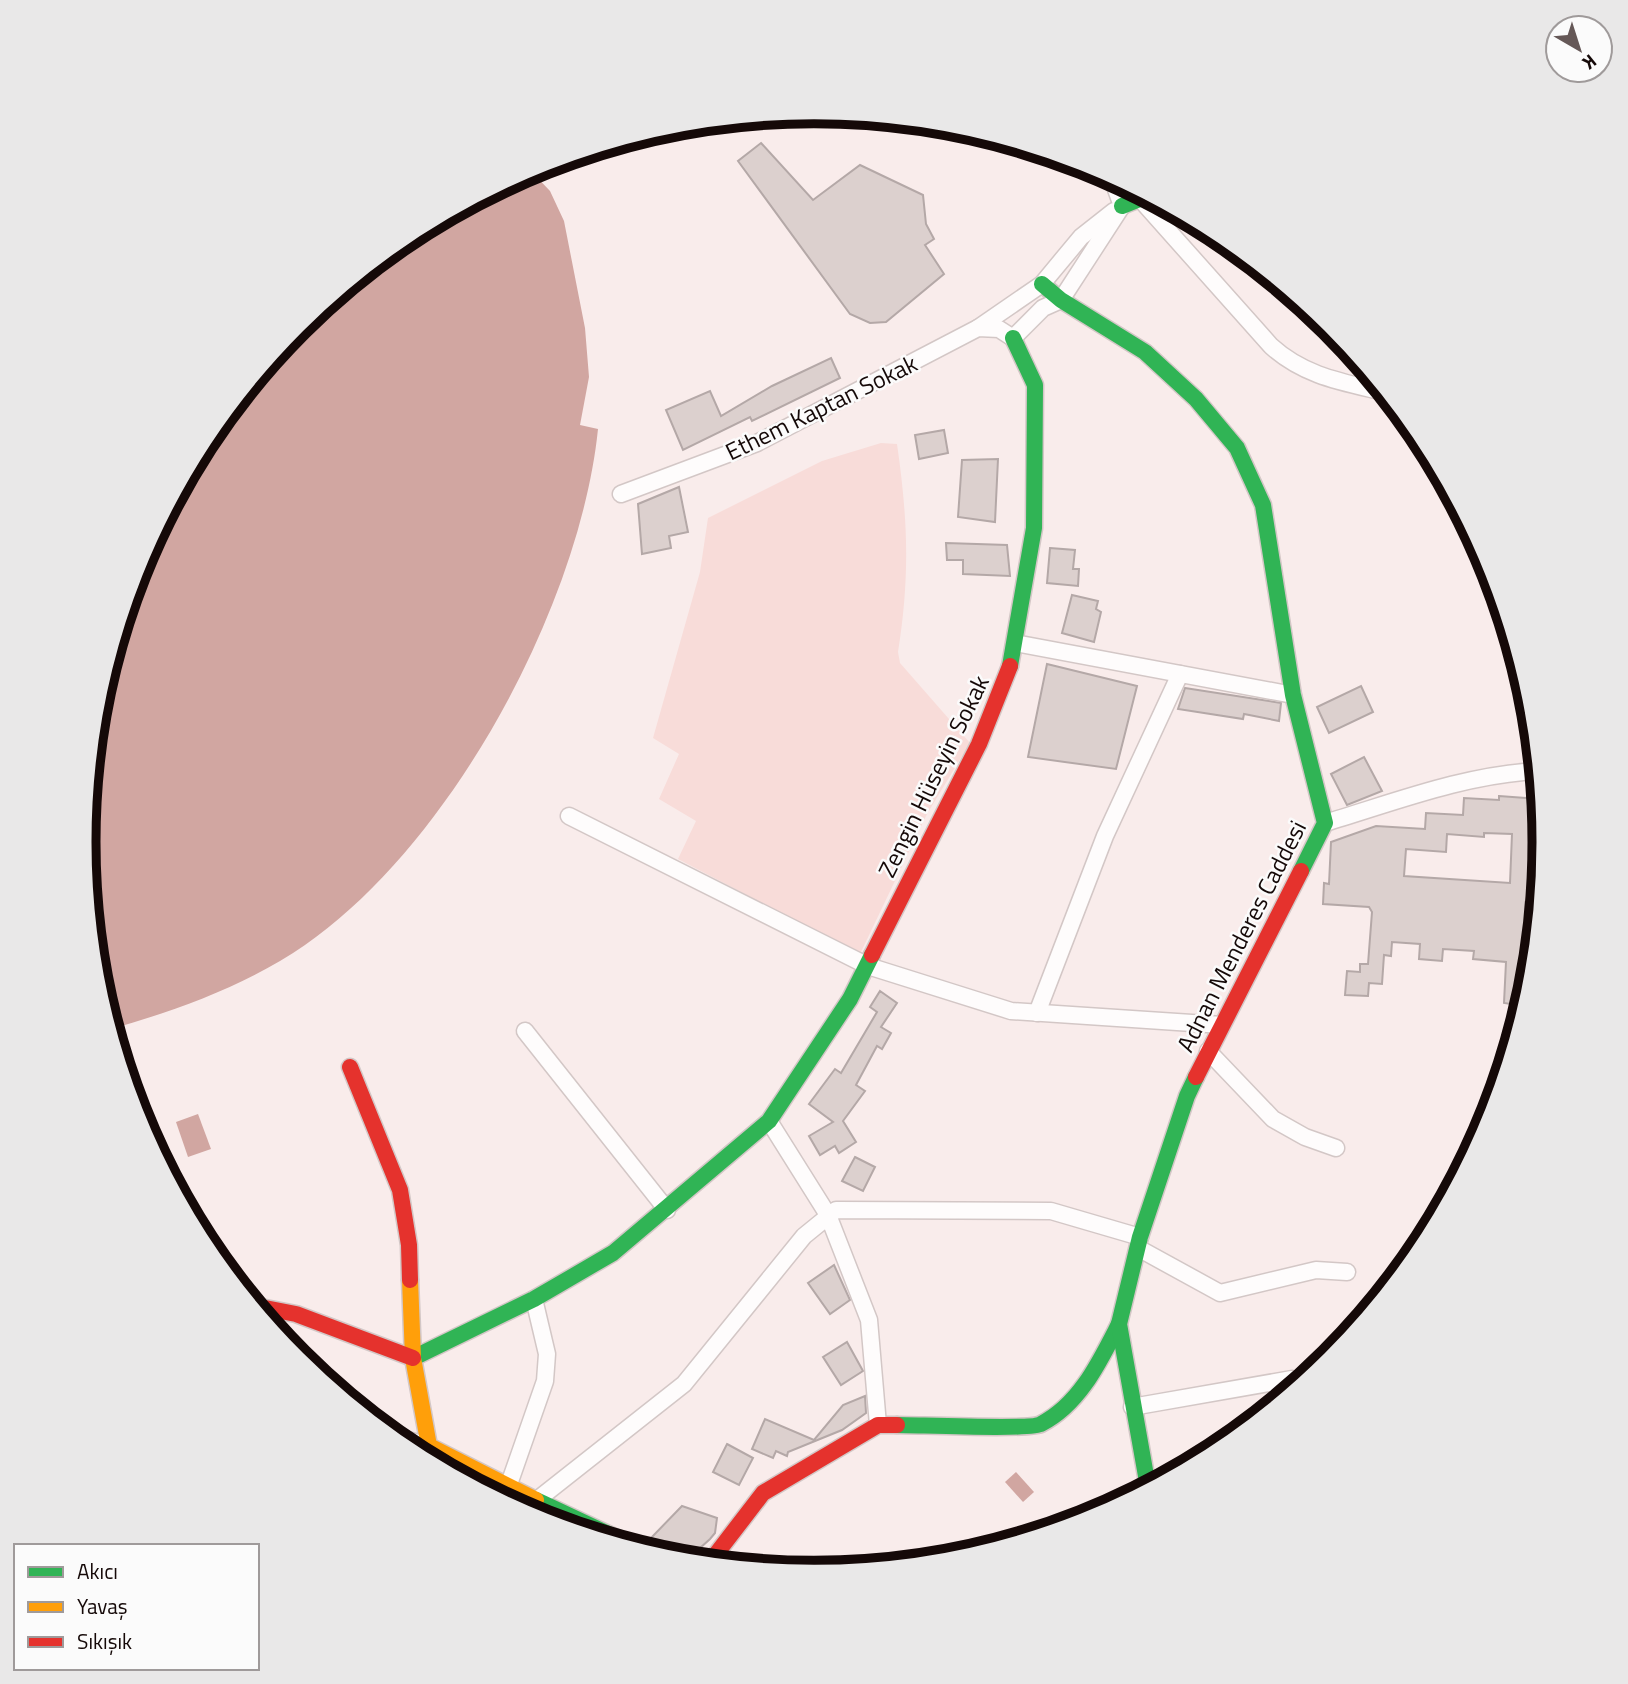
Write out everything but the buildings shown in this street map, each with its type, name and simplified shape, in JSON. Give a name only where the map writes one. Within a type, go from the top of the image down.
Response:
[{"type":"street","points":[[1117,192],[1122,206]]},
{"type":"street","points":[[978,328],[999,329],[1013,338],[1043,308],[1061,300],[1122,206],[1136,201]]},
{"type":"street","name":"Ethem Kaptan Sokak","points":[[621,494],[757,443],[978,328],[1042,284],[1081,237],[1122,206]]},
{"type":"street","points":[[1155,210],[1271,346],[1289,362],[1309,373],[1370,388]]},
{"type":"street","name":"Adnan Menderes Caddesi","points":[[1042,284],[1061,300],[1145,352],[1196,399],[1237,448],[1263,505],[1293,695],[1325,823],[1187,1096],[1139,1243],[1119,1324],[1146,1478]]},
{"type":"street","name":"Zengin Hüseyin Sokak","points":[[413,1358],[534,1299],[612,1253],[667,1210],[769,1121],[850,999],[901,893],[979,744],[1009,670],[1034,528],[1035,385],[1013,338]]},
{"type":"street","points":[[1015,643],[1293,695]]},
{"type":"street","points":[[1037,1013],[1105,836],[1180,674]]},
{"type":"street","points":[[1325,823],[1463,781],[1528,772]]},
{"type":"street","points":[[569,816],[868,966],[1011,1010],[1222,1025]]},
{"type":"street","points":[[525,1031],[667,1210]]},
{"type":"street","points":[[1208,1051],[1273,1119],[1305,1137],[1336,1148]]},
{"type":"street","points":[[350,1067],[400,1190],[409,1245],[413,1358],[429,1446]]},
{"type":"street","points":[[769,1121],[828,1215],[869,1320],[878,1425]]},
{"type":"street","points":[[537,1500],[684,1384],[804,1236],[836,1210],[1051,1211],[1139,1243],[1220,1293],[1316,1270],[1347,1272]]},
{"type":"street","points":[[508,1487],[545,1381],[547,1354],[534,1299]]},
{"type":"street","points":[[269,1309],[296,1314],[413,1358]]},
{"type":"street","points":[[717,1553],[763,1493],[878,1425],[1039,1426],[1069,1404],[1083,1387],[1096,1369],[1119,1324]]},
{"type":"street","points":[[1132,1407],[1290,1379]]},
{"type":"street","points":[[424,1445],[584,1522]]},
{"type":"shaded area","points":[[539,179],[550,191],[564,221],[585,328],[589,377],[580,425],[598,429],[586,498],[565,570],[536,643],[500,715],[458,783],[410,846],[359,901],[305,945],[283,959],[236,984],[121,1026],[102,936],[96,842],[102,748],[110,702],[134,611],[170,525],[217,443],[274,369],[306,334],[341,302],[415,245],[455,220]]},
{"type":"shaded area","points":[[881,443],[897,444],[903,498],[906,573],[898,652],[900,663],[970,743],[927,814],[860,954],[678,859],[696,821],[659,799],[679,754],[653,738],[700,572],[708,518],[822,461]]},
{"type":"shaded area","points":[[198,1114],[211,1149],[188,1157],[176,1122]]},
{"type":"shaded area","points":[[1016,1472],[1034,1492],[1023,1502],[1005,1482]]},
{"type":"traffic: fast","points":[[1122,206],[1136,200]]},
{"type":"traffic: fast","points":[[1042,284],[1061,300],[1145,352],[1196,399],[1237,448],[1263,505],[1293,695],[1325,823],[1301,871]]},
{"type":"traffic: fast","points":[[1010,666],[1034,528],[1035,385],[1013,338]]},
{"type":"traffic: fast","points":[[413,1358],[534,1299],[613,1253],[769,1121],[850,999],[872,955]]},
{"type":"traffic: fast","points":[[1146,1478],[1119,1324],[1140,1237],[1187,1096],[1196,1077]]},
{"type":"traffic: fast","points":[[897,1425],[997,1427],[1041,1424],[1067,1405],[1078,1393],[1096,1367],[1119,1324]]},
{"type":"traffic: fast","points":[[536,1500],[582,1522]]},
{"type":"traffic: slow","points":[[410,1280],[413,1358],[429,1446],[536,1500]]},
{"type":"traffic: jam","points":[[872,955],[979,744],[1010,666]]},
{"type":"traffic: jam","points":[[1196,1077],[1301,871]]},
{"type":"traffic: jam","points":[[350,1067],[400,1190],[409,1245],[410,1280]]},
{"type":"traffic: jam","points":[[269,1309],[296,1314],[413,1358]]},
{"type":"traffic: jam","points":[[717,1553],[763,1493],[878,1425],[897,1425]]}]
